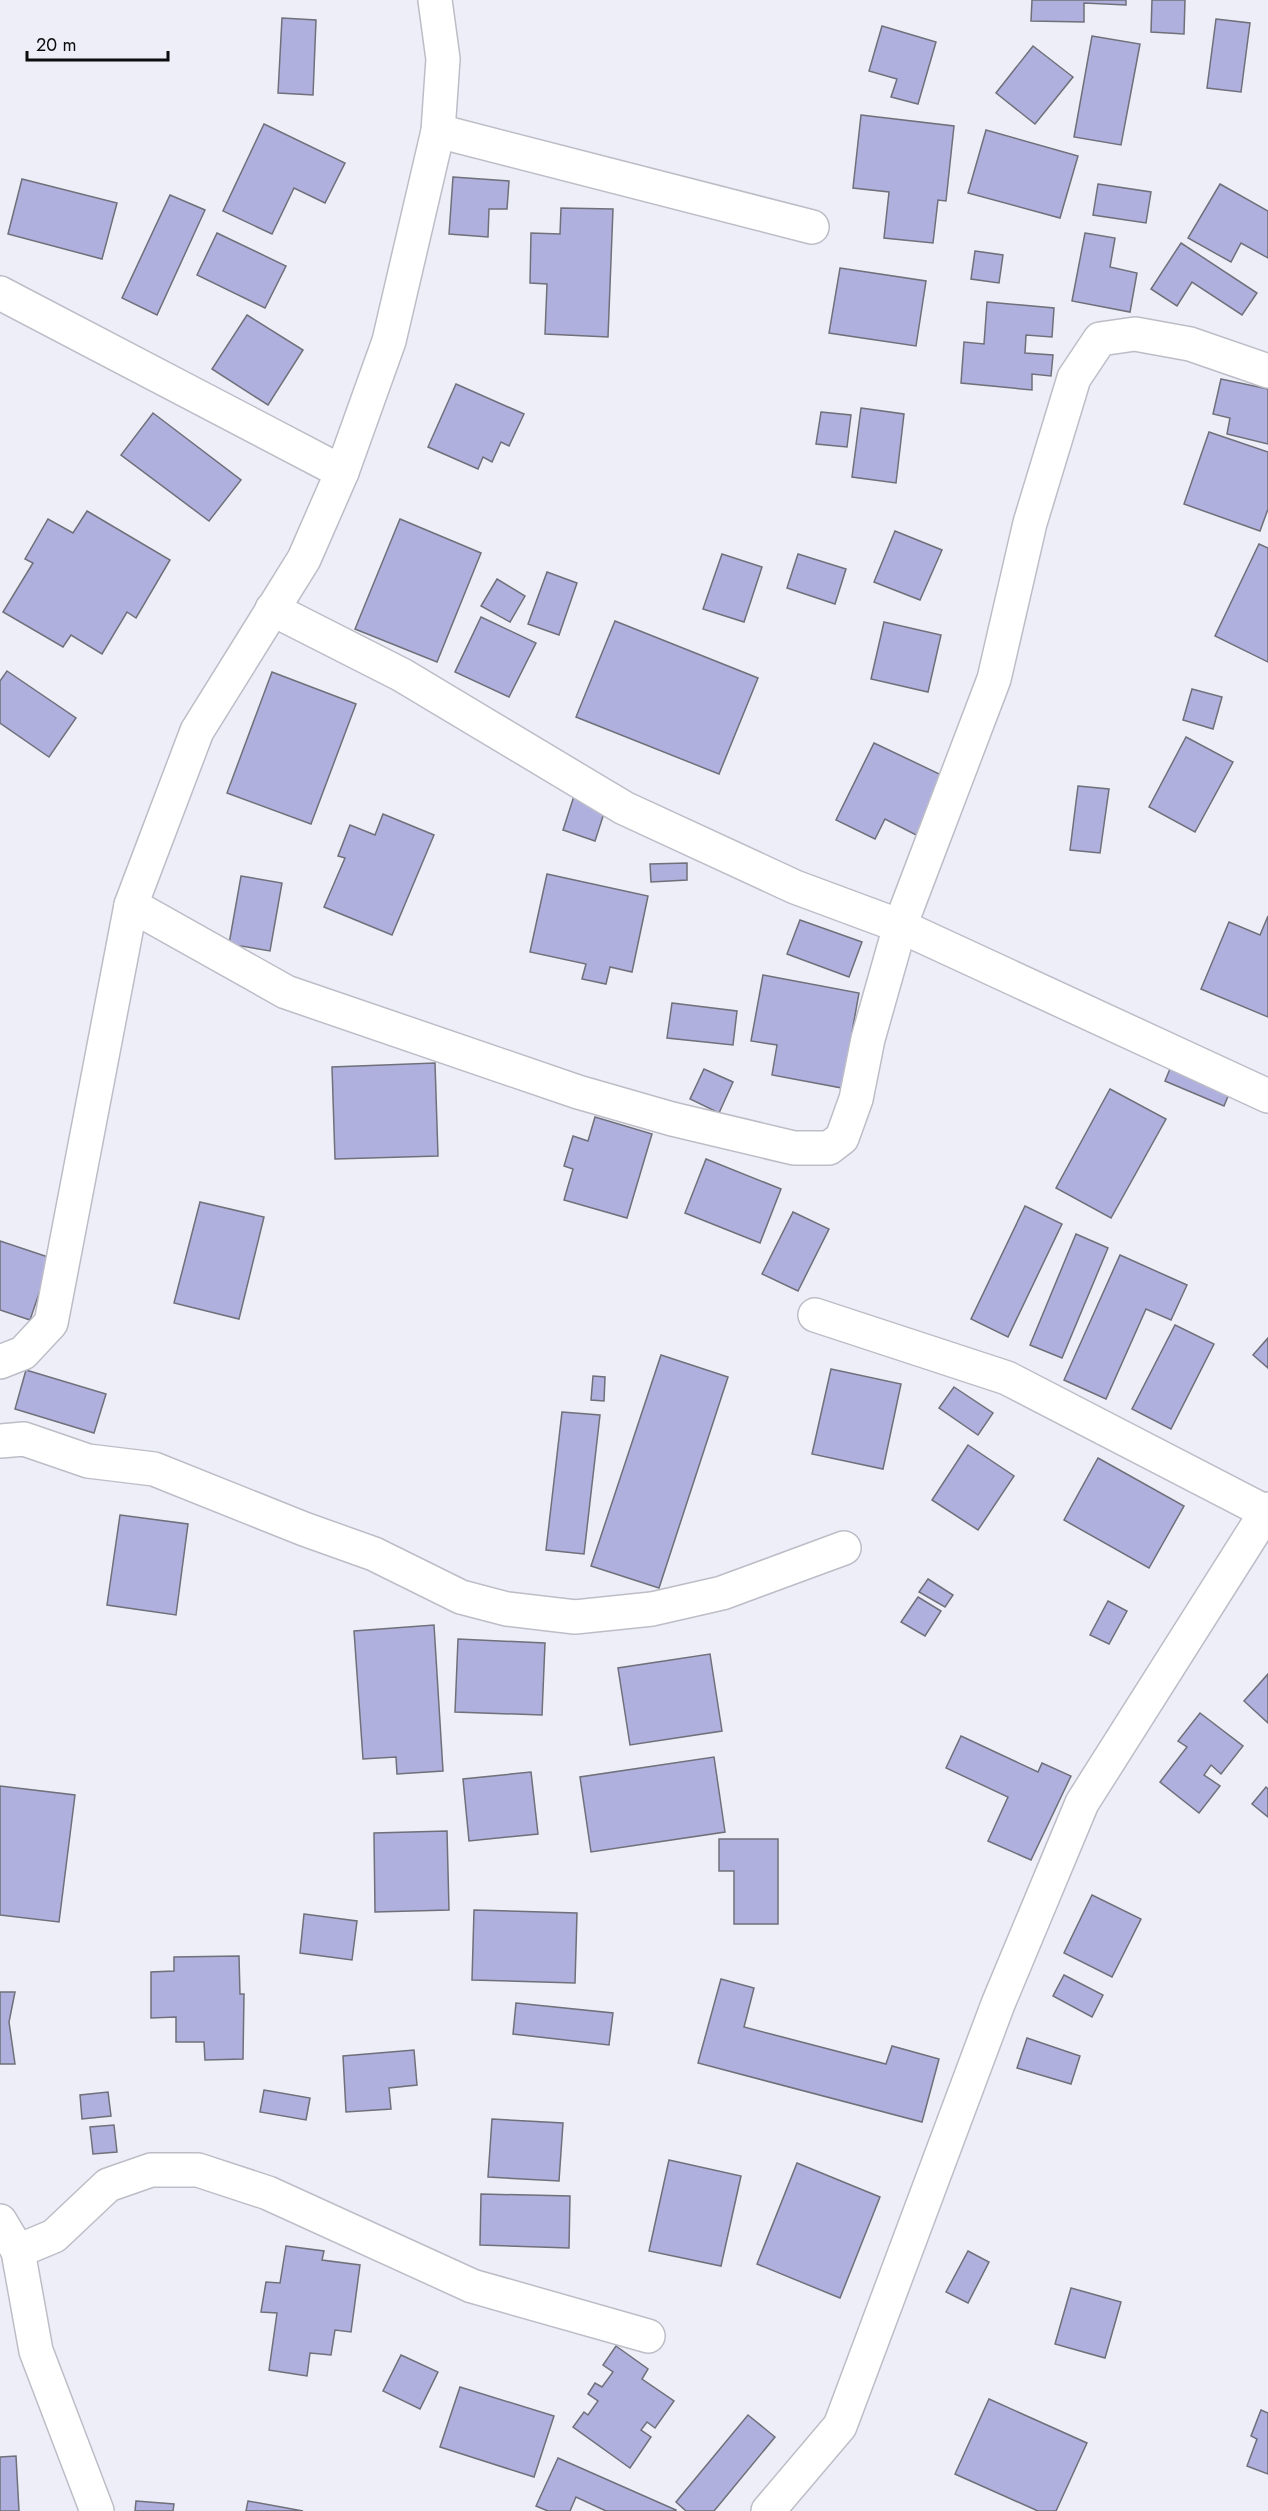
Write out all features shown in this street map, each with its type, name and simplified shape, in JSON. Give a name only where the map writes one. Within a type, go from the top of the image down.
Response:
[{"type":"street","points":[[0,1362],[23,1353],[51,1323],[131,905],[197,731],[303,559],[342,472],[389,340],[438,130],[443,59],[435,0]]},
{"type":"street","points":[[438,130],[812,227]]},
{"type":"street","points":[[0,293],[342,472]]},
{"type":"street","points":[[131,905],[286,992],[578,1092],[672,1119],[794,1149],[830,1149],[842,1138],[856,1099],[868,1039],[900,926],[994,679],[1030,523],[1074,378],[1100,339],[1135,334],[1190,344],[1268,371]]},
{"type":"street","points":[[272,609],[402,675],[624,808],[795,887],[900,926],[1268,1096]]},
{"type":"street","points":[[768,2511],[840,2426],[998,2004],[1082,1803],[1267,1511],[1007,1378],[815,1315]]},
{"type":"street","points":[[0,1441],[24,1439],[88,1461],[154,1468],[304,1529],[374,1554],[461,1597],[507,1609],[575,1617],[652,1609],[722,1593],[844,1548]]},
{"type":"street","points":[[18,2252],[54,2236],[108,2185],[151,2170],[198,2170],[268,2193],[472,2286],[648,2336]]},
{"type":"street","points":[[0,2221],[18,2252],[36,2351],[97,2511]]},
{"type":"building","points":[[1032,0],[1126,0],[1126,5],[1084,3],[1084,22],[1031,21]]},
{"type":"building","points":[[1152,0],[1185,0],[1184,34],[1151,32]]},
{"type":"building","points":[[282,18],[316,20],[313,95],[278,93]]},
{"type":"building","points":[[1216,19],[1250,23],[1241,92],[1207,88]]},
{"type":"building","points":[[882,26],[936,42],[918,104],[891,97],[897,79],[869,71]]},
{"type":"building","points":[[1092,36],[1140,44],[1121,145],[1074,137]]},
{"type":"building","points":[[1033,46],[1073,77],[1035,124],[996,93]]},
{"type":"building","points":[[861,115],[954,126],[946,201],[938,200],[933,243],[884,238],[889,192],[853,188]]},
{"type":"building","points":[[264,124],[345,163],[325,203],[294,188],[272,234],[223,211]]},
{"type":"building","points":[[986,130],[1078,156],[1060,218],[968,193]]},
{"type":"building","points":[[453,177],[509,181],[507,209],[489,209],[488,237],[449,234]]},
{"type":"building","points":[[22,179],[117,203],[102,259],[8,234]]},
{"type":"building","points":[[1098,184],[1151,192],[1146,223],[1093,215]]},
{"type":"building","points":[[1220,184],[1268,211],[1268,258],[1241,243],[1231,262],[1188,238]]},
{"type":"building","points":[[170,195],[205,210],[157,315],[122,298]]},
{"type":"building","points":[[561,208],[613,209],[608,337],[545,334],[547,284],[530,283],[531,233],[560,234]]},
{"type":"building","points":[[217,233],[286,266],[265,308],[197,275]]},
{"type":"building","points":[[1085,233],[1115,238],[1110,267],[1137,273],[1130,312],[1072,301]]},
{"type":"building","points":[[1181,243],[1257,293],[1242,315],[1192,282],[1177,306],[1151,289]]},
{"type":"building","points":[[975,251],[1003,255],[999,283],[971,279]]},
{"type":"building","points":[[840,268],[926,281],[916,346],[829,333]]},
{"type":"building","points":[[987,302],[1054,308],[1052,337],[1026,335],[1025,353],[1053,355],[1051,376],[1032,374],[1032,390],[961,383],[964,342],[984,344]]},
{"type":"building","points":[[247,315],[303,350],[268,405],[212,369]]},
{"type":"building","points":[[1221,379],[1268,389],[1268,444],[1227,434],[1230,418],[1213,414]]},
{"type":"building","points":[[456,384],[524,414],[509,446],[501,442],[492,462],[483,457],[478,469],[428,447]]},
{"type":"building","points":[[861,408],[904,414],[896,483],[852,477]]},
{"type":"building","points":[[821,412],[851,415],[847,447],[816,444]]},
{"type":"building","points":[[153,413],[241,480],[209,521],[121,455]]},
{"type":"building","points":[[1209,432],[1268,452],[1268,509],[1260,531],[1184,504]]},
{"type":"building","points":[[87,511],[170,560],[136,618],[127,612],[102,654],[71,635],[63,647],[3,612],[33,563],[25,559],[48,519],[73,533]]},
{"type":"building","points":[[400,519],[481,553],[437,662],[355,629]]},
{"type":"building","points":[[895,531],[942,550],[920,600],[874,582]]},
{"type":"building","points":[[1259,544],[1268,548],[1268,662],[1215,636]]},
{"type":"building","points":[[722,554],[762,567],[744,622],[703,609]]},
{"type":"building","points":[[798,554],[846,569],[835,604],[787,588]]},
{"type":"building","points":[[547,572],[577,583],[559,635],[528,624]]},
{"type":"building","points":[[497,579],[525,596],[510,622],[481,606]]},
{"type":"building","points":[[481,617],[536,643],[509,697],[455,672]]},
{"type":"building","points":[[615,621],[758,678],[719,774],[576,717]]},
{"type":"building","points":[[884,622],[941,635],[928,692],[871,679]]},
{"type":"building","points":[[7,671],[76,718],[49,757],[0,723],[0,681]]},
{"type":"building","points":[[272,672],[356,704],[311,824],[227,793]]},
{"type":"building","points":[[1192,689],[1222,697],[1213,729],[1183,720]]},
{"type":"building","points":[[1186,737],[1233,762],[1195,832],[1149,807]]},
{"type":"building","points":[[874,743],[952,780],[924,839],[885,819],[875,839],[836,820]]},
{"type":"building","points":[[1078,786],[1109,789],[1100,853],[1070,850]]},
{"type":"building","points":[[574,796],[606,807],[595,841],[563,830]]},
{"type":"building","points":[[383,814],[434,835],[392,935],[324,907],[345,858],[338,856],[350,825],[375,835]]},
{"type":"building","points":[[687,863],[687,880],[651,882],[650,864]]},
{"type":"building","points":[[547,874],[648,896],[632,972],[610,967],[606,984],[582,979],[586,964],[530,952]]},
{"type":"building","points":[[241,876],[282,883],[270,951],[229,944]]},
{"type":"building","points":[[1268,916],[1268,1017],[1201,989],[1229,922],[1260,935]]},
{"type":"building","points":[[800,920],[862,942],[849,977],[787,954]]},
{"type":"building","points":[[763,975],[859,993],[842,1088],[772,1075],[777,1045],[751,1041]]},
{"type":"building","points":[[672,1003],[737,1011],[733,1045],[667,1038]]},
{"type":"building","points":[[1174,1059],[1233,1084],[1224,1106],[1165,1081]]},
{"type":"building","points":[[435,1063],[438,1156],[335,1159],[332,1067]]},
{"type":"building","points":[[704,1069],[733,1082],[719,1113],[690,1099]]},
{"type":"building","points":[[1110,1089],[1166,1119],[1111,1218],[1056,1188]]},
{"type":"building","points":[[595,1117],[652,1134],[627,1218],[564,1200],[573,1169],[564,1166],[573,1136],[588,1141]]},
{"type":"building","points":[[706,1159],[781,1189],[760,1243],[685,1213]]},
{"type":"building","points":[[200,1202],[264,1217],[239,1319],[174,1303]]},
{"type":"building","points":[[1025,1206],[1062,1224],[1008,1337],[971,1319]]},
{"type":"building","points":[[793,1212],[829,1229],[798,1291],[762,1274]]},
{"type":"building","points":[[1076,1234],[1108,1248],[1062,1358],[1030,1345]]},
{"type":"building","points":[[0,1241],[51,1258],[30,1320],[0,1310]]},
{"type":"building","points":[[1120,1255],[1187,1285],[1171,1320],[1146,1309],[1106,1399],[1064,1380]]},
{"type":"building","points":[[1175,1325],[1214,1344],[1171,1429],[1132,1409]]},
{"type":"building","points":[[1268,1338],[1268,1368],[1253,1355]]},
{"type":"building","points":[[661,1355],[728,1377],[659,1588],[591,1566]]},
{"type":"building","points":[[831,1369],[901,1384],[883,1469],[812,1454]]},
{"type":"building","points":[[26,1370],[106,1394],[94,1433],[15,1409]]},
{"type":"building","points":[[593,1376],[605,1377],[604,1401],[591,1400]]},
{"type":"building","points":[[954,1387],[993,1413],[978,1435],[939,1408]]},
{"type":"building","points":[[562,1412],[600,1415],[584,1554],[546,1550]]},
{"type":"building","points":[[968,1445],[1014,1476],[978,1530],[932,1500]]},
{"type":"building","points":[[1098,1458],[1184,1506],[1149,1568],[1064,1520]]},
{"type":"building","points":[[120,1515],[188,1524],[176,1615],[107,1605]]},
{"type":"building","points":[[928,1579],[953,1595],[945,1607],[919,1592]]},
{"type":"building","points":[[918,1597],[941,1611],[925,1636],[901,1622]]},
{"type":"building","points":[[1108,1601],[1127,1611],[1109,1644],[1090,1635]]},
{"type":"building","points":[[434,1625],[443,1771],[397,1774],[396,1757],[363,1759],[354,1631]]},
{"type":"building","points":[[458,1639],[545,1643],[542,1715],[455,1712]]},
{"type":"building","points":[[710,1654],[722,1731],[630,1745],[618,1668]]},
{"type":"building","points":[[1268,1674],[1268,1723],[1244,1701]]},
{"type":"building","points":[[1200,1713],[1243,1746],[1221,1774],[1211,1765],[1204,1775],[1220,1786],[1199,1813],[1160,1782],[1187,1747],[1178,1741]]},
{"type":"building","points":[[961,1736],[1038,1772],[1042,1763],[1071,1776],[1031,1860],[988,1841],[1008,1797],[946,1768]]},
{"type":"building","points":[[714,1757],[725,1832],[591,1852],[580,1777]]},
{"type":"building","points":[[531,1772],[538,1834],[469,1841],[463,1779]]},
{"type":"building","points":[[0,1786],[75,1795],[59,1922],[0,1915]]},
{"type":"building","points":[[1266,1787],[1268,1789],[1268,1817],[1252,1804]]},
{"type":"building","points":[[447,1831],[449,1910],[375,1912],[374,1833]]},
{"type":"building","points":[[719,1839],[778,1839],[778,1924],[734,1924],[734,1871],[719,1871]]},
{"type":"building","points":[[1092,1895],[1141,1919],[1112,1977],[1064,1953]]},
{"type":"building","points":[[474,1910],[577,1913],[575,1983],[472,1980]]},
{"type":"building","points":[[304,1914],[357,1921],[352,1960],[300,1953]]},
{"type":"building","points":[[239,1956],[240,1994],[244,1994],[243,2059],[205,2060],[204,2042],[176,2042],[176,2017],[151,2018],[151,1972],[174,1971],[174,1957]]},
{"type":"building","points":[[1064,1975],[1103,1995],[1092,2017],[1053,1996]]},
{"type":"building","points":[[721,1979],[754,1988],[744,2027],[886,2064],[892,2046],[939,2059],[922,2122],[698,2063]]},
{"type":"building","points":[[0,1992],[15,1992],[9,2022],[15,2064],[0,2064]]},
{"type":"building","points":[[516,2003],[613,2013],[609,2045],[513,2034]]},
{"type":"building","points":[[1027,2038],[1080,2056],[1071,2084],[1017,2068]]},
{"type":"building","points":[[414,2050],[417,2085],[389,2088],[391,2109],[346,2112],[343,2056]]},
{"type":"building","points":[[264,2090],[310,2098],[306,2120],[260,2112]]},
{"type":"building","points":[[108,2092],[111,2116],[82,2119],[80,2095]]},
{"type":"building","points":[[492,2119],[563,2123],[559,2181],[488,2177]]},
{"type":"building","points":[[114,2125],[117,2152],[93,2154],[90,2127]]},
{"type":"building","points":[[669,2160],[741,2176],[721,2266],[649,2251]]},
{"type":"building","points":[[797,2163],[880,2197],[840,2298],[757,2264]]},
{"type":"building","points":[[481,2194],[570,2196],[569,2248],[480,2245]]},
{"type":"building","points":[[286,2246],[324,2251],[322,2260],[360,2265],[351,2332],[335,2330],[331,2355],[310,2353],[307,2376],[269,2370],[277,2313],[261,2312],[266,2282],[280,2283]]},
{"type":"building","points":[[968,2251],[989,2262],[968,2303],[946,2292]]},
{"type":"building","points":[[1071,2288],[1121,2302],[1105,2358],[1055,2344]]},
{"type":"building","points":[[616,2346],[648,2369],[642,2379],[674,2401],[655,2428],[647,2422],[641,2430],[651,2437],[630,2468],[573,2427],[584,2412],[588,2415],[598,2401],[588,2394],[595,2383],[602,2387],[613,2372],[603,2365]]},
{"type":"building","points":[[401,2355],[438,2372],[420,2409],[383,2391]]},
{"type":"building","points":[[460,2387],[554,2416],[534,2477],[440,2447]]},
{"type":"building","points":[[989,2399],[1087,2443],[1056,2511],[1038,2511],[955,2474]]},
{"type":"building","points":[[1261,2410],[1268,2413],[1268,2474],[1247,2466],[1257,2439],[1251,2436]]},
{"type":"building","points":[[748,2415],[775,2437],[714,2511],[686,2511],[676,2502]]},
{"type":"building","points":[[16,2456],[19,2511],[0,2511],[0,2457]]},
{"type":"building","points":[[558,2458],[676,2511],[606,2511],[576,2497],[570,2511],[548,2511],[536,2506]]},
{"type":"building","points":[[136,2501],[174,2504],[173,2511],[135,2511]]},
{"type":"building","points":[[248,2501],[303,2511],[246,2511]]}]
